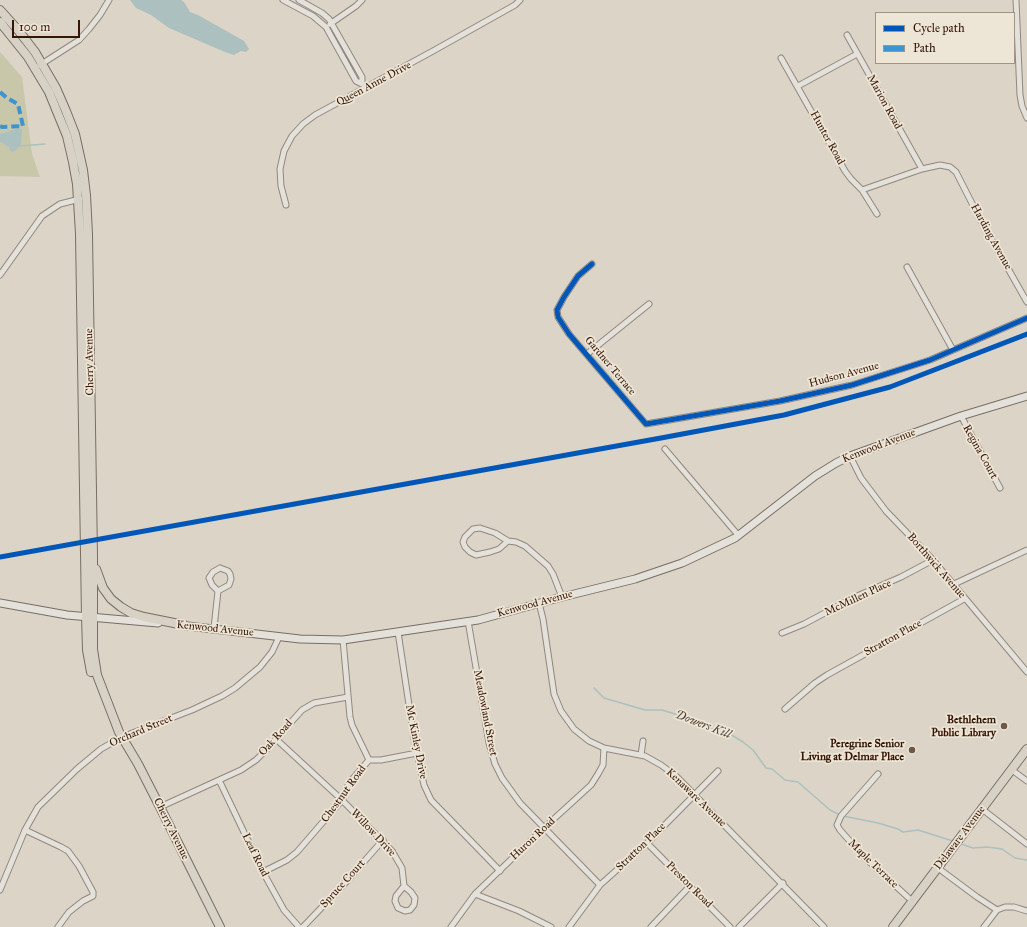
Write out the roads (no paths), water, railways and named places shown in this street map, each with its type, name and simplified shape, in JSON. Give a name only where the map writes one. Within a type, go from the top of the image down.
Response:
[{"type":"main road","name":"Cherry Avenue","points":[[0,10],[27,41],[39,66]]},
{"type":"main road","name":"Cherry Avenue","points":[[0,22],[39,66],[62,100],[74,134],[83,170],[89,526],[93,556],[89,617]]},
{"type":"main road","name":"Kenwood Avenue","points":[[0,603],[67,615],[214,628],[300,639],[343,640],[478,620],[635,579],[682,563],[705,553],[738,535],[815,476],[850,456],[961,416],[1027,396]]},
{"type":"main road","name":"Cherry Avenue","points":[[89,526],[85,558],[89,617],[97,674],[103,693],[117,724],[120,735],[138,764],[220,927]]},
{"type":"main road","points":[[93,556],[101,583],[107,594],[116,603],[126,610],[138,615],[184,625]]},
{"type":"main road","name":"Delaware Avenue","points":[[893,927],[1027,749]]},
{"type":"street","points":[[39,66],[79,40],[100,15],[108,0]]},
{"type":"street","points":[[283,0],[313,16],[326,27],[356,6],[362,0]]},
{"type":"street","points":[[299,0],[322,13],[332,23]]},
{"type":"street","name":"Queen Anne Drive","points":[[286,205],[281,186],[280,169],[284,150],[292,136],[303,124],[315,115],[363,87],[515,5],[520,0]]},
{"type":"street","points":[[1016,0],[1020,95],[1022,106],[1027,118]]},
{"type":"street","name":"Queen Anne Drive","points":[[332,23],[362,77],[363,87]]},
{"type":"street","name":"Queen Anne Drive","points":[[326,27],[356,81],[363,87]]},
{"type":"street","name":"Marion Road","points":[[847,35],[922,169]]},
{"type":"street","points":[[798,86],[857,54]]},
{"type":"street","name":"Hunter Road","points":[[781,58],[845,171],[862,190],[878,214]]},
{"type":"street","name":"Harding Avenue","points":[[922,169],[946,165],[956,172],[980,219],[1027,302]]},
{"type":"street","points":[[862,190],[922,169]]},
{"type":"street","points":[[0,275],[42,216],[60,204],[83,199]]},
{"type":"street","name":"Gardner Terrace","points":[[592,264],[578,276],[564,297],[557,310],[558,317],[562,324],[642,421],[646,424],[657,423]]},
{"type":"street","points":[[907,267],[953,350]]},
{"type":"street","points":[[587,354],[649,304]]},
{"type":"street","name":"Hudson Avenue","points":[[657,423],[832,390],[922,362],[1027,318]]},
{"type":"street","name":"Regina Court","points":[[961,416],[1000,488]]},
{"type":"street","points":[[665,449],[738,535]]},
{"type":"street","name":"Borthwick Avenue","points":[[850,456],[861,478],[886,511],[932,560],[1027,672]]},
{"type":"street","points":[[508,541],[499,549],[476,555],[465,547],[463,542],[467,533],[473,529],[480,528],[495,533],[508,541],[516,542],[525,546],[548,566],[553,574],[562,597]]},
{"type":"street","points":[[952,585],[1027,550]]},
{"type":"street","name":"McMillen Place","points":[[782,633],[804,624],[855,597],[901,577],[932,560]]},
{"type":"street","points":[[224,568],[230,574],[231,579],[229,585],[218,591],[212,586],[209,578],[215,570],[224,568]]},
{"type":"street","points":[[214,628],[218,591]]},
{"type":"street","name":"Stratton Place","points":[[785,709],[810,687],[827,675],[964,599]]},
{"type":"street","name":"Kenaware Avenue","points":[[539,603],[554,694],[557,703],[574,729],[589,741],[604,748],[641,755],[661,765],[676,776],[824,927]]},
{"type":"street","name":"Meadowland Street","points":[[468,621],[489,743],[495,764],[502,778],[515,797],[600,885]]},
{"type":"street","name":"Mc Kinley Drive","points":[[398,632],[417,754],[424,785],[431,800],[500,871]]},
{"type":"street","name":"Orchard Street","points":[[0,890],[25,830],[38,807],[77,769],[120,735],[192,710],[222,696],[235,688],[260,667],[272,652],[279,637]]},
{"type":"street","points":[[343,640],[352,725],[369,760]]},
{"type":"street","name":"Oak Road","points":[[160,807],[241,770],[256,760],[302,710],[308,706],[322,701],[348,697]]},
{"type":"street","name":"Willow Drive","points":[[276,739],[383,840],[402,868],[404,886],[414,896],[415,902],[412,908],[405,911],[398,908],[395,901],[396,896],[404,886]]},
{"type":"street","points":[[641,755],[643,741]]},
{"type":"street","name":"Huron Road","points":[[451,927],[476,894],[591,785],[603,765],[604,748]]},
{"type":"street","name":"Chestnut Road","points":[[263,872],[287,860],[297,852],[342,800],[349,783],[369,760],[381,760],[417,754]]},
{"type":"street","points":[[1012,770],[1027,781]]},
{"type":"street","name":"Stratton Place","points":[[570,927],[600,885],[647,843],[718,771]]},
{"type":"street","name":"Maple Terrace","points":[[878,774],[841,816],[837,824],[840,830],[864,857],[912,901]]},
{"type":"street","name":"Leaf Road","points":[[218,780],[263,872],[284,910],[299,927]]},
{"type":"street","points":[[982,809],[1027,844]]},
{"type":"street","points":[[25,830],[61,846],[68,851],[93,892],[93,896],[69,912],[58,927]]},
{"type":"street","name":"Spruce Court","points":[[303,927],[347,881],[383,840]]},
{"type":"street","name":"Preston Road","points":[[647,843],[730,927]]},
{"type":"street","points":[[938,868],[997,910]]},
{"type":"street","points":[[739,927],[782,883]]},
{"type":"street","points":[[651,927],[690,886]]},
{"type":"street","points":[[476,894],[519,911],[552,927]]},
{"type":"street","points":[[984,927],[997,910],[1005,907],[1014,907],[1027,911]]},
{"type":"waterway","points":[[20,146],[45,144]]},
{"type":"waterway","name":"Dowers Kill","points":[[594,688],[604,698],[645,710],[662,710],[685,717],[698,726],[707,725],[720,734],[730,734],[753,750],[766,768],[772,769],[785,780],[798,782],[830,810],[840,815]]},
{"type":"waterway","name":"Dowers Kill","points":[[843,816],[878,823],[903,832],[918,830],[953,841]]},
{"type":"waterway","name":"Dowers Kill","points":[[961,844],[973,848],[987,847],[1002,849],[1015,858],[1027,860]]},
{"type":"place","name":"Bethlehem Public Library","points":[[1004,726]]},
{"type":"place","name":"Peregrine Senior Living at Delmar Place","points":[[912,750]]}]
